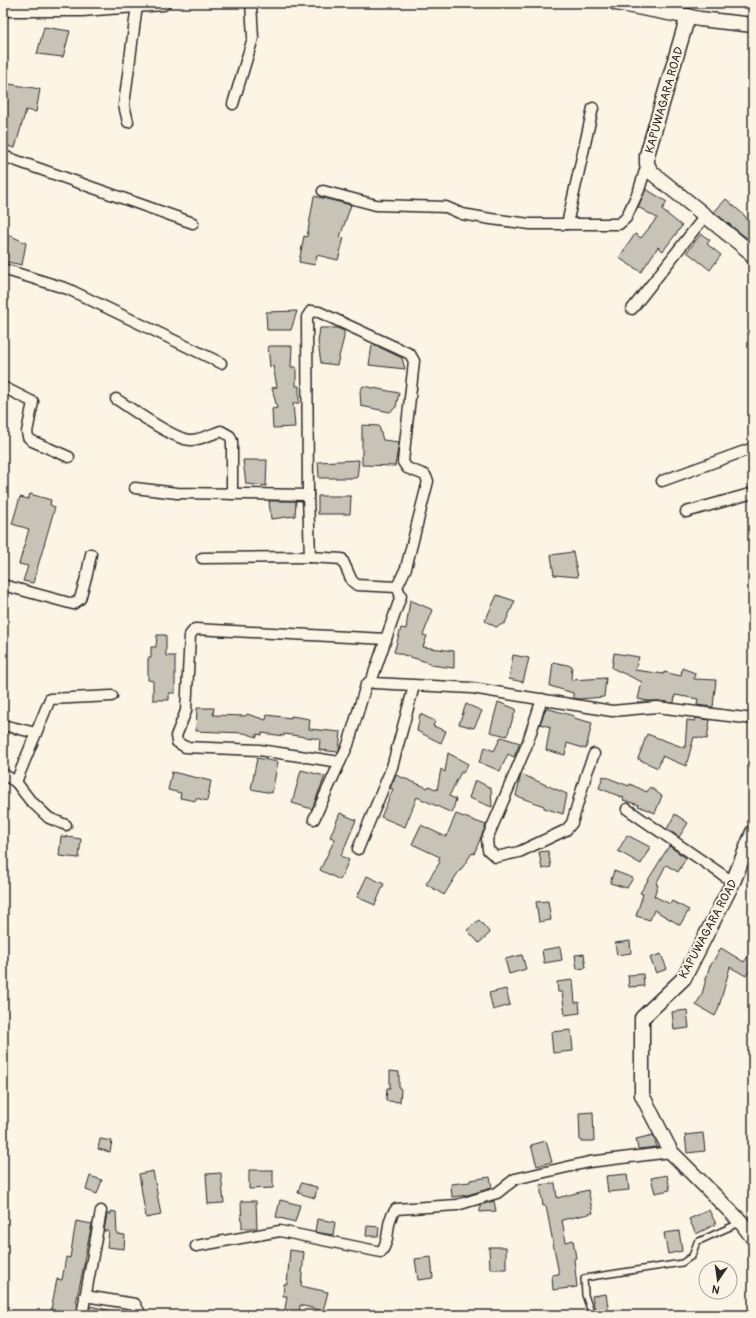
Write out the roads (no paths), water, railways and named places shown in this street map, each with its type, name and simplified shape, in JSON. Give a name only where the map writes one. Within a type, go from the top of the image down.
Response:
[{"type":"street","points":[[3,9],[163,3]]},
{"type":"street","points":[[233,104],[253,38],[251,3]]},
{"type":"street","points":[[616,3],[700,19],[753,25]]},
{"type":"street","points":[[128,122],[124,104],[137,5]]},
{"type":"street","name":"KAPUWAGARA ROAD","points":[[688,16],[647,155],[647,164],[651,172],[749,251],[753,257]]},
{"type":"street","points":[[567,224],[593,108]]},
{"type":"street","points":[[3,156],[193,223]]},
{"type":"street","points":[[323,191],[376,204],[446,208],[462,214],[530,224],[619,224],[626,218],[640,190],[647,164]]},
{"type":"street","points":[[632,310],[705,216]]},
{"type":"street","points":[[3,269],[68,289],[221,363]]},
{"type":"street","points":[[310,557],[308,495],[307,317],[311,311],[319,312],[410,354],[414,360],[403,462],[407,468],[425,475],[428,481],[406,568],[397,588]]},
{"type":"street","points":[[3,387],[33,402],[27,432],[28,437],[32,441],[69,457]]},
{"type":"street","points":[[116,399],[165,430],[184,440],[192,440],[221,431],[230,436],[232,441],[232,494]]},
{"type":"street","points":[[662,481],[753,448]]},
{"type":"street","points":[[135,488],[177,493],[308,495]]},
{"type":"street","points":[[686,512],[753,493]]},
{"type":"street","points":[[3,585],[73,604],[80,599],[91,554]]},
{"type":"street","points":[[202,558],[310,557],[342,559],[352,581],[357,585],[397,588]]},
{"type":"street","points":[[314,819],[348,745],[366,685],[372,679],[401,596],[397,588]]},
{"type":"street","points":[[340,762],[259,750],[185,747],[177,742],[176,736],[186,711],[190,635],[195,629],[386,639]]},
{"type":"street","points":[[372,679],[374,683],[472,688],[612,712],[657,707],[753,719]]},
{"type":"street","points":[[358,848],[392,767],[414,686]]},
{"type":"street","points":[[16,782],[50,699],[112,696]]},
{"type":"street","points":[[542,699],[526,747],[487,839],[488,850],[496,857],[519,852],[566,830],[572,823],[587,772],[594,754]]},
{"type":"street","points":[[3,725],[36,733]]},
{"type":"street","points":[[3,774],[16,782],[29,798],[49,818],[66,825]]},
{"type":"street","points":[[627,809],[733,882]]},
{"type":"street","name":"KAPUWAGARA ROAD","points":[[753,832],[733,882],[684,978],[642,1018],[642,1095],[671,1152],[741,1222],[753,1238]]},
{"type":"street","points":[[196,1246],[280,1231],[381,1252],[386,1245],[390,1216],[396,1209],[457,1205],[497,1193],[515,1179],[589,1162],[671,1152]]},
{"type":"street","points":[[82,1315],[101,1211]]},
{"type":"street","points":[[85,1296],[135,1304],[141,1315]]},
{"type":"lane","points":[[592,1315],[585,1295],[584,1278],[682,1264],[692,1256],[697,1242],[741,1222]]}]
